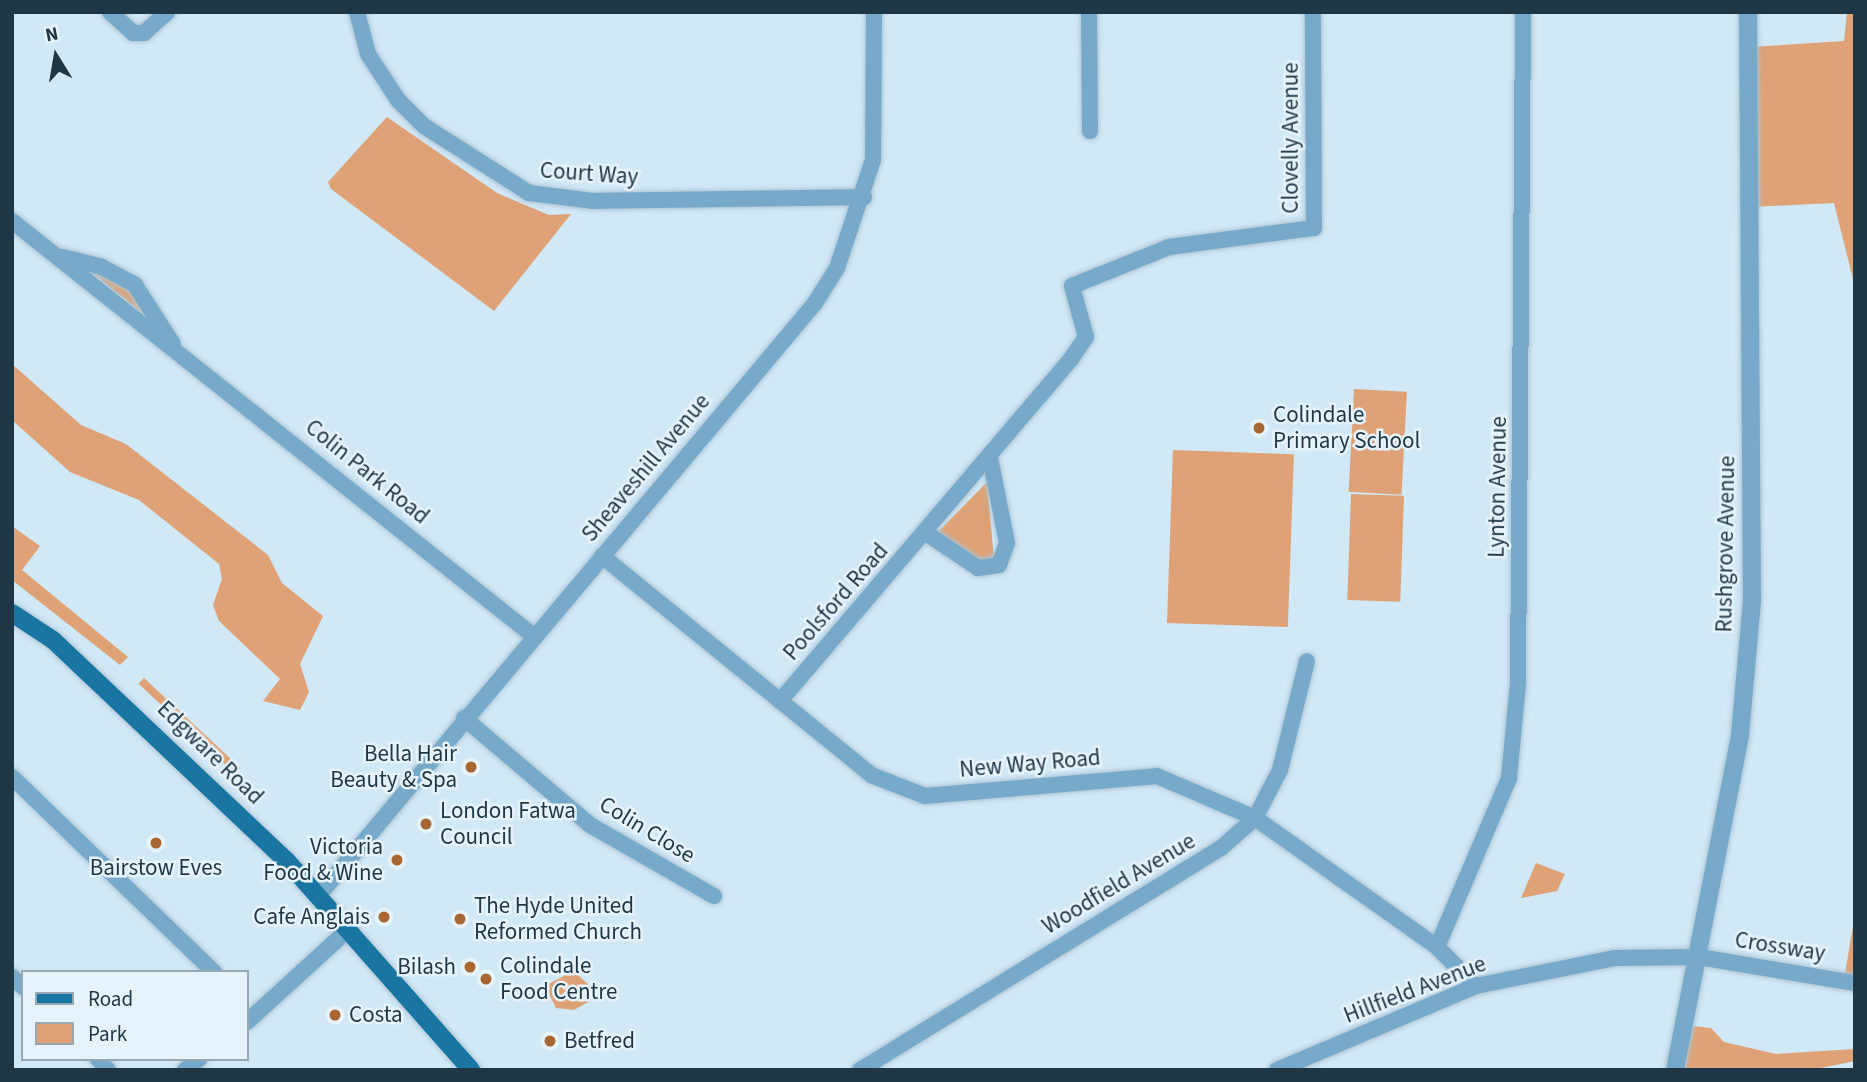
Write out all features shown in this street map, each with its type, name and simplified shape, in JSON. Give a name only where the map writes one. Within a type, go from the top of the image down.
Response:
[{"type":"main road","name":"Edgware Road","points":[[12,613],[63,649],[318,895],[350,928],[471,1070]]},
{"type":"street","points":[[110,12],[133,33],[144,33],[167,12]]},
{"type":"street","name":"Court Way","points":[[357,12],[368,54],[398,100],[424,126],[529,193],[593,201],[864,197]]},
{"type":"street","name":"Sheaveshill Avenue","points":[[318,895],[531,634],[602,556],[815,303],[842,257],[864,197],[873,160],[874,12]]},
{"type":"street","points":[[1089,12],[1090,131]]},
{"type":"street","name":"Clovelly Avenue","points":[[1071,359],[1086,337],[1072,286],[1170,247],[1314,228],[1313,12]]},
{"type":"street","name":"Lynton Avenue","points":[[1437,947],[1509,778],[1518,669],[1523,12]]},
{"type":"street","name":"Rushgrove Avenue","points":[[1675,1070],[1740,736],[1752,600],[1748,12]]},
{"type":"street","name":"Colin Park Road","points":[[12,221],[174,346],[531,634]]},
{"type":"street","name":"Colin Park Road","points":[[60,257],[100,266],[135,285],[174,346]]},
{"type":"street","name":"Poolsford Road","points":[[780,701],[990,458],[1071,359]]},
{"type":"street","points":[[926,533],[978,568],[999,565],[1007,543],[990,458]]},
{"type":"street","name":"New Way Road","points":[[602,556],[870,775],[925,796],[1157,776],[1255,818],[1437,947],[1476,986]]},
{"type":"street","name":"Woodfield Avenue","points":[[860,1070],[1221,848],[1255,818],[1280,770],[1307,661]]},
{"type":"street","name":"Colin Close","points":[[464,718],[590,825],[714,896]]},
{"type":"street","points":[[12,777],[212,970]]},
{"type":"street","points":[[250,1012],[350,928]]},
{"type":"street","name":"Crossway","points":[[1699,957],[1855,983]]},
{"type":"street","name":"Hillfield Avenue","points":[[1277,1070],[1476,986],[1615,958],[1699,957]]},
{"type":"green space","points":[[1847,12],[1855,12],[1855,287],[1834,203],[1751,207],[1751,47],[1844,41]]},
{"type":"green space","points":[[387,117],[497,193],[549,215],[571,214],[494,311],[331,189],[328,182]]},
{"type":"green space","points":[[89,270],[130,287],[160,328]]},
{"type":"green space","points":[[12,364],[81,425],[126,444],[268,555],[282,583],[323,616],[300,664],[309,692],[300,710],[263,701],[280,679],[219,621],[213,605],[222,579],[219,564],[139,500],[70,472],[12,420]]},
{"type":"green space","points":[[1354,389],[1407,392],[1402,495],[1349,492]]},
{"type":"green space","points":[[1173,450],[1294,454],[1288,627],[1167,623]]},
{"type":"green space","points":[[987,482],[994,559],[973,560],[937,533]]},
{"type":"green space","points":[[1351,494],[1404,496],[1400,602],[1347,600]]},
{"type":"green space","points":[[12,526],[40,546],[22,570],[128,657],[120,665],[12,580]]},
{"type":"green space","points":[[144,678],[241,768],[235,774],[139,684]]},
{"type":"green space","points":[[1536,863],[1565,874],[1557,891],[1521,898]]},
{"type":"green space","points":[[1855,913],[1855,982],[1844,980]]},
{"type":"green space","points":[[573,971],[588,984],[592,1000],[574,1010],[556,1008],[545,986]]},
{"type":"green space","points":[[1692,1026],[1711,1028],[1724,1042],[1776,1054],[1855,1049],[1855,1061],[1811,1070],[1685,1070]]},
{"type":"place","name":"Colindale Primary School","points":[[1259,428]]},
{"type":"place","name":"Bella Hair Beauty & Spa","points":[[471,767]]},
{"type":"place","name":"London Fatwa Council","points":[[426,824]]},
{"type":"place","name":"Bairstow Eves","points":[[156,843]]},
{"type":"place","name":"Victoria Food & Wine","points":[[397,860]]},
{"type":"place","name":"Cafe Anglais","points":[[384,917]]},
{"type":"place","name":"The Hyde United Reformed Church","points":[[460,919]]},
{"type":"place","name":"Bilash","points":[[470,967]]},
{"type":"place","name":"Colindale Food Centre","points":[[486,979]]},
{"type":"place","name":"Costa","points":[[335,1015]]},
{"type":"place","name":"Betfred","points":[[550,1041]]}]
